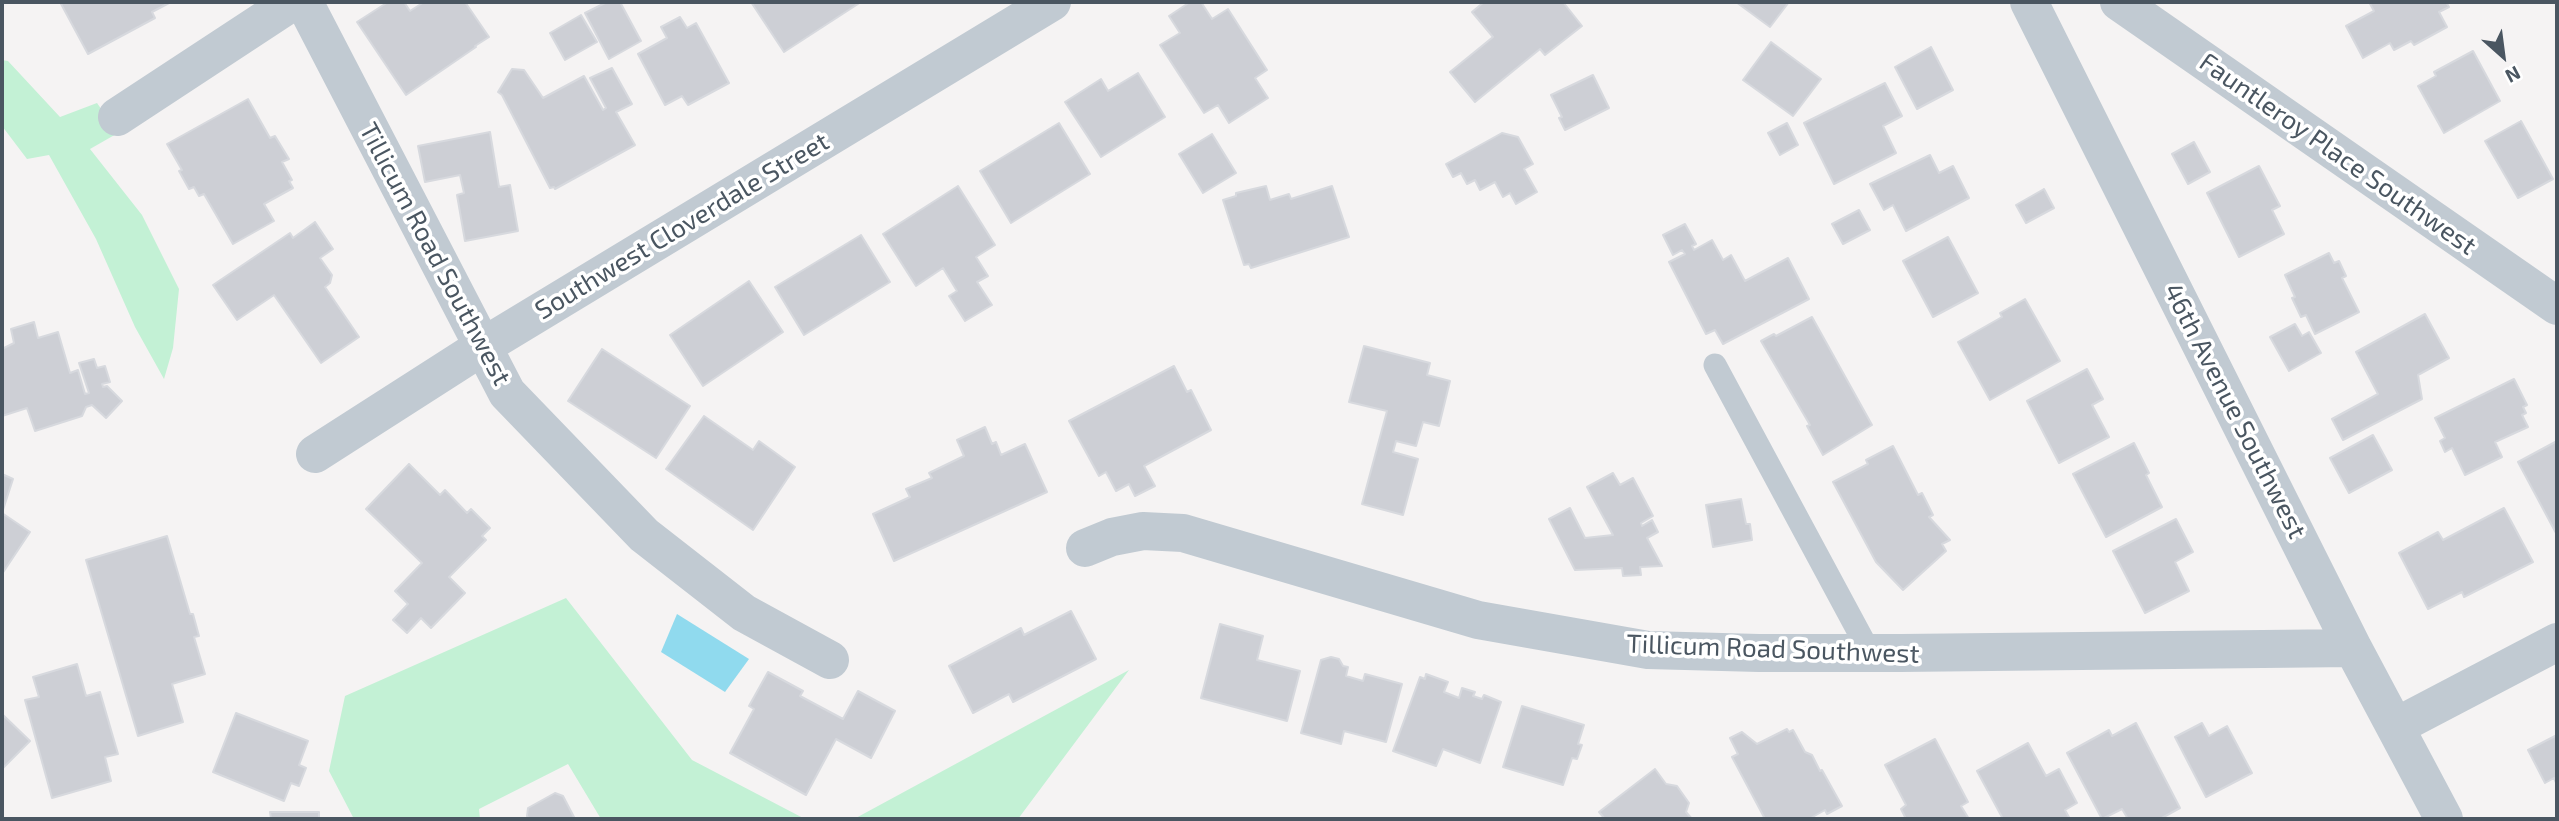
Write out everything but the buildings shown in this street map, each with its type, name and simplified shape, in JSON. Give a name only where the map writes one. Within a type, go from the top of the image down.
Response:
[{"type":"street","points":[[117,117],[292,2]]},
{"type":"street","name":"Tillicum Road Southwest","points":[[304,2],[507,393],[644,535],[744,612],[830,660]]},
{"type":"street","name":"Southwest Cloverdale Street","points":[[315,454],[482,346],[1052,2]]},
{"type":"street","name":"46th Avenue Southwest","points":[[2029,2],[2353,648],[2444,819]]},
{"type":"street","name":"Fauntleroy Place Southwest","points":[[2119,2],[2557,306]]},
{"type":"street","name":"Tillicum Road Southwest","points":[[1085,548],[1112,537],[1143,531],[1183,533],[1478,620],[1648,650],[1870,653],[2353,648]]},
{"type":"street","points":[[2395,727],[2557,642]]},
{"type":"lane","points":[[1714,365],[1870,653]]},
{"type":"green space","points":[[2,60],[8,61],[60,117],[97,103],[118,133],[90,149],[142,215],[179,289],[173,348],[164,379],[135,327],[96,239],[49,155],[27,159],[2,126]]},
{"type":"green space","points":[[566,598],[692,760],[805,819],[601,819],[568,764],[479,809],[480,819],[354,819],[329,771],[345,696]]},
{"type":"green space","points":[[1129,670],[1018,819],[854,819]]},
{"type":"water","points":[[677,614],[749,659],[725,692],[661,652]]}]
